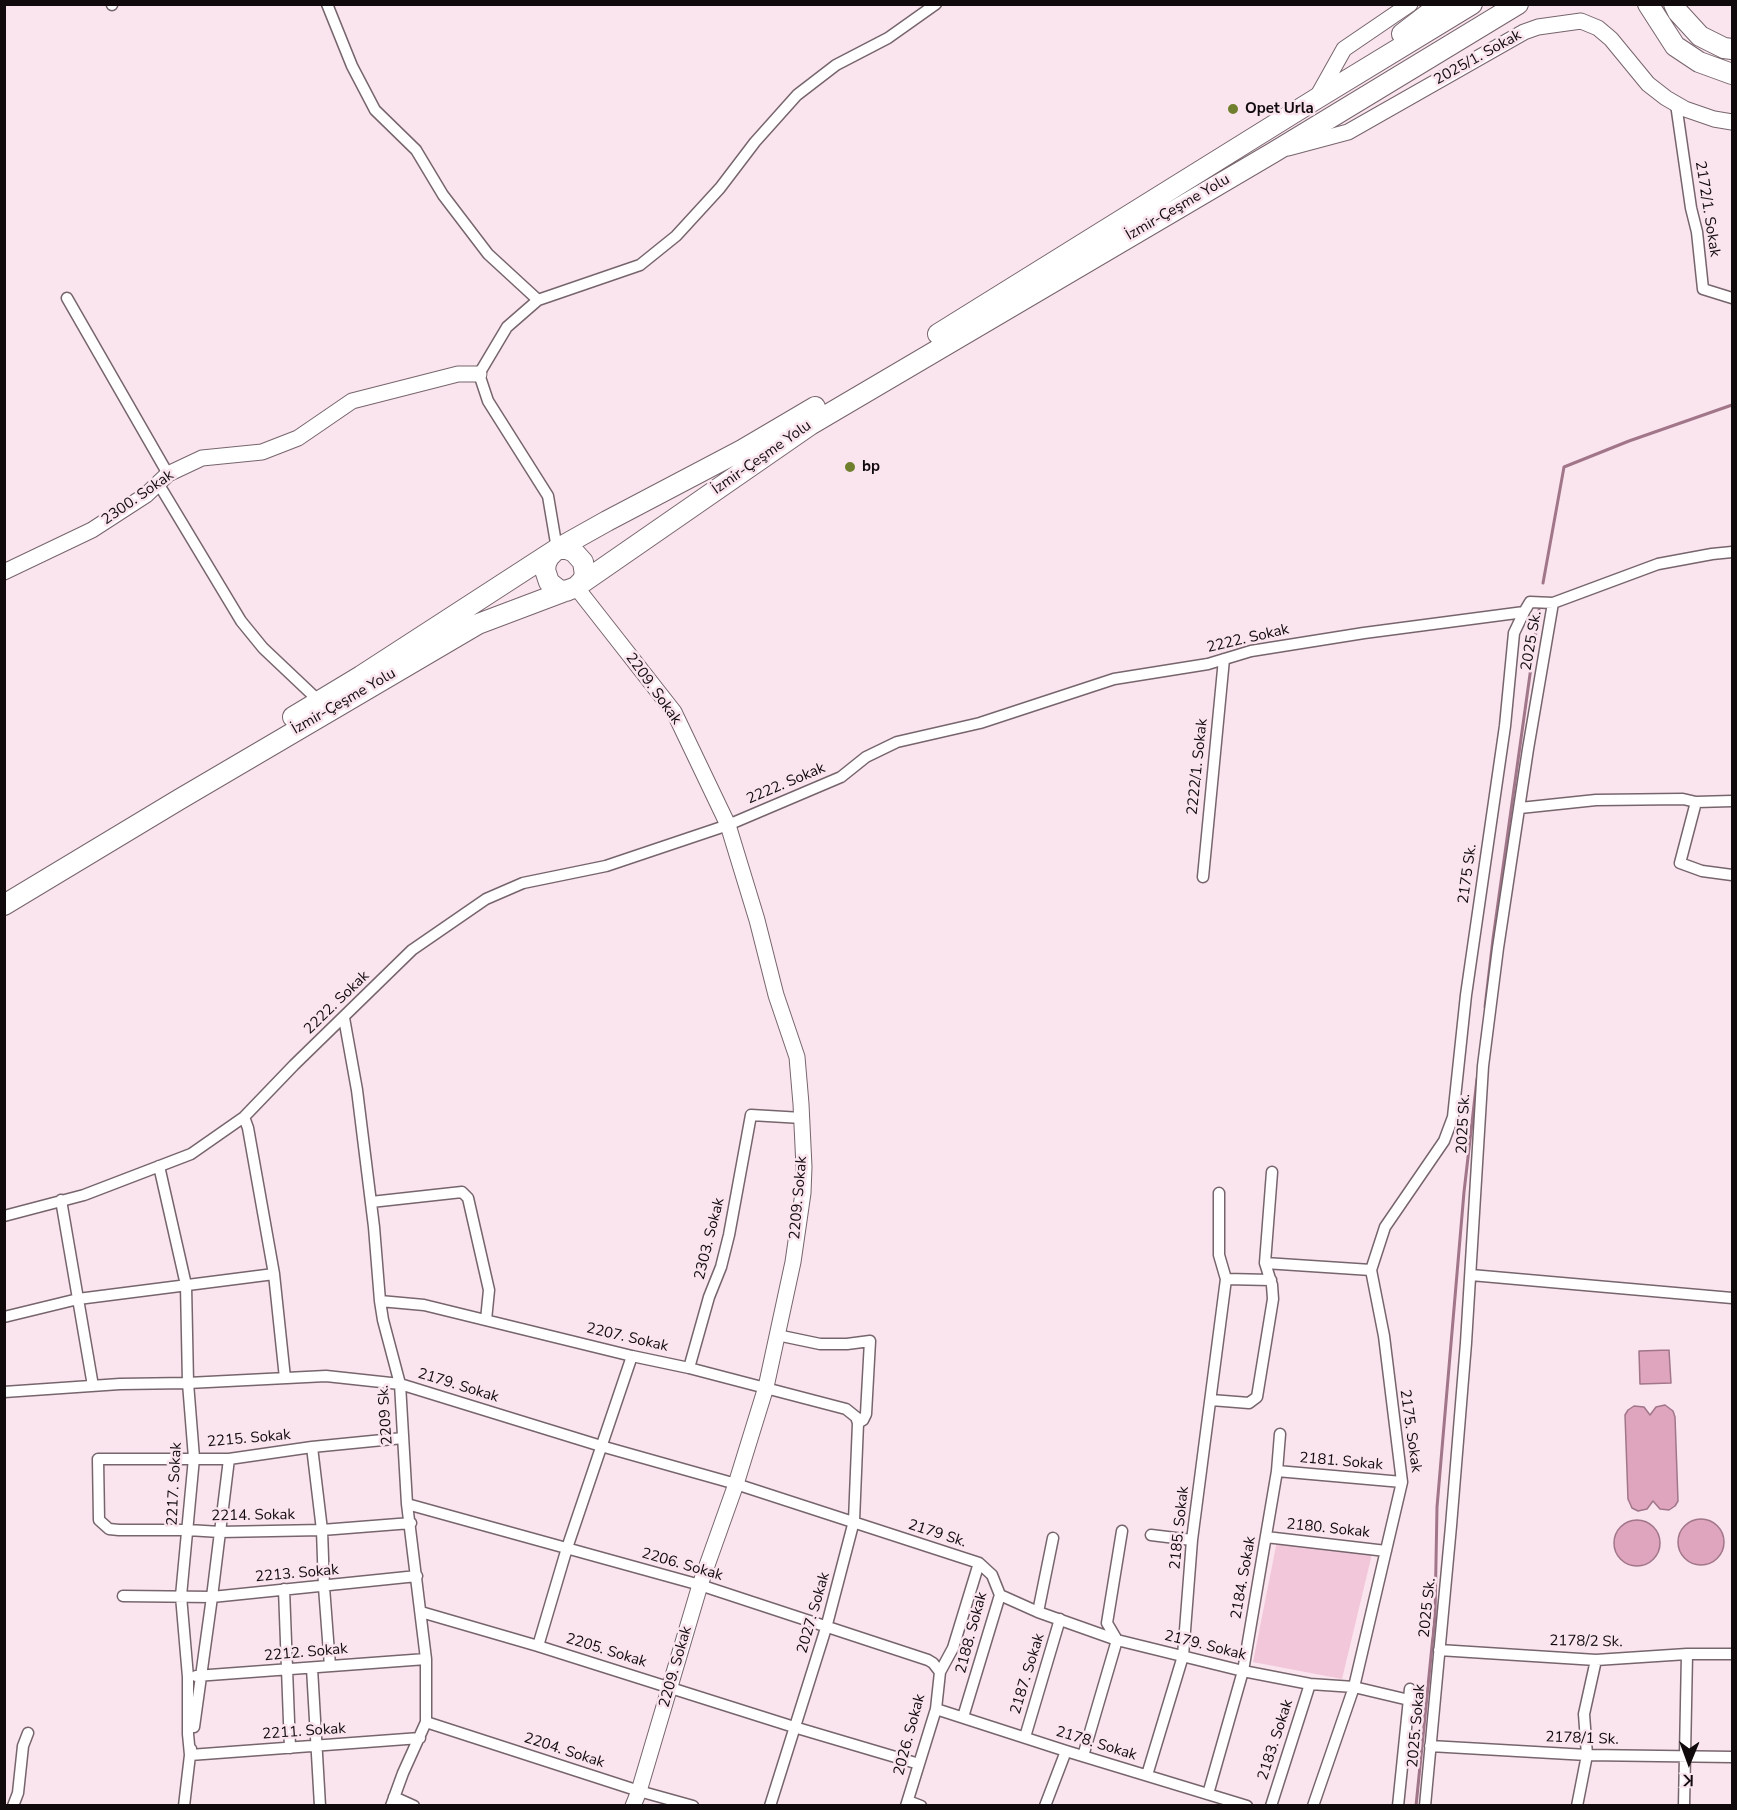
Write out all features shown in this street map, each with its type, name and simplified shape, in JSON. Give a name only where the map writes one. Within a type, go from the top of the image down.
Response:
[{"type":"highway","points":[[1316,99],[1441,4]]},
{"type":"highway","name":"İzmir-Çeşme Yolu","points":[[4,889],[361,676],[557,549],[742,450],[940,333],[1472,4]]},
{"type":"highway","name":"İzmir-Çeşme Yolu","points":[[4,905],[478,624],[576,587],[810,425],[1274,152],[1518,4]]},
{"type":"highway","points":[[1479,28],[1526,4]]},
{"type":"highway","points":[[1648,4],[1675,46],[1699,62],[1732,74]]},
{"type":"highway","points":[[1674,4],[1678,12],[1700,36],[1724,48],[1732,49]]},
{"type":"highway","points":[[557,549],[574,552],[583,562],[585,575],[582,581],[576,587],[566,591],[559,590],[549,582],[546,576],[545,570],[549,557],[557,549]]},
{"type":"street","points":[[327,4],[352,66],[375,110],[416,150],[443,195],[488,254],[538,300]]},
{"type":"street","points":[[557,549],[548,496],[488,401],[479,374],[507,327],[538,300],[640,265],[683,228],[720,188],[755,142],[797,95],[836,65],[888,38],[936,4]]},
{"type":"street","points":[[1316,99],[1344,49],[1410,4]]},
{"type":"street","name":"2025/1. Sokak","points":[[1274,152],[1347,132],[1524,32],[1538,27],[1581,21],[1598,28],[1611,39],[1648,84],[1676,104],[1714,119],[1732,122]]},
{"type":"street","name":"2172/1. Sokak","points":[[1676,104],[1691,208],[1697,232],[1703,289],[1732,298]]},
{"type":"street","points":[[67,298],[241,621],[263,648],[319,701]]},
{"type":"street","name":"2300. Sokak","points":[[4,572],[92,530],[146,495],[163,478],[202,458],[262,452],[298,438],[352,401],[459,374],[479,374]]},
{"type":"street","name":"2222. Sokak","points":[[4,1216],[84,1195],[191,1154],[244,1117],[412,950],[486,899],[523,883],[606,866],[728,825],[841,777],[866,757],[897,742],[980,723],[1114,679],[1208,664],[1251,651],[1364,633],[1524,612],[1530,602],[1553,603],[1658,564],[1732,552]]},
{"type":"street","name":"2209. Sokak","points":[[576,587],[674,712],[728,825],[757,920],[776,995],[797,1057],[802,1118],[803,1193],[793,1262],[766,1387],[736,1484],[700,1585],[636,1798]]},
{"type":"street","name":"2025 Sk.","points":[[1439,1650],[1471,1275],[1483,1065],[1528,749],[1553,603]]},
{"type":"street","name":"2175 Sk.","points":[[1444,1141],[1453,1117],[1466,995],[1505,726],[1514,633],[1524,612]]},
{"type":"street","name":"2222/1. Sokak","points":[[1203,878],[1224,659]]},
{"type":"street","points":[[1520,808],[1596,800],[1732,801]]},
{"type":"street","points":[[1696,802],[1680,863],[1702,871],[1732,874]]},
{"type":"street","name":"2209 Sk.","points":[[344,1018],[357,1090],[380,1301],[400,1384],[407,1504],[426,1659],[426,1722],[392,1802]]},
{"type":"street","name":"2303. Sokak","points":[[689,1368],[729,1235],[751,1115],[802,1118]]},
{"type":"street","points":[[244,1117],[248,1128],[274,1274],[285,1378]]},
{"type":"street","name":"2175. Sokak","points":[[1313,1806],[1354,1687],[1402,1482],[1384,1336],[1371,1270],[1385,1227],[1444,1141]]},
{"type":"street","name":"2217. Sokak","points":[[159,1166],[186,1285],[188,1383],[194,1458],[181,1596],[188,1677],[190,1755],[184,1806]]},
{"type":"street","points":[[1211,1400],[1249,1403],[1257,1397],[1273,1299],[1271,1280],[1265,1263],[1272,1172]]},
{"type":"street","points":[[371,1202],[462,1192],[468,1198],[489,1290],[486,1320]]},
{"type":"street","points":[[1219,1193],[1219,1255],[1226,1279],[1271,1280]]},
{"type":"street","points":[[61,1200],[93,1386]]},
{"type":"street","points":[[1265,1263],[1371,1270]]},
{"type":"street","points":[[4,1317],[78,1299],[274,1274]]},
{"type":"street","points":[[1471,1275],[1732,1298]]},
{"type":"street","name":"2185. Sokak","points":[[1147,1775],[1184,1656],[1192,1540],[1226,1279]]},
{"type":"street","name":"2207. Sokak","points":[[380,1301],[424,1305],[766,1387],[846,1409],[852,1413],[858,1423]]},
{"type":"street","name":"2027. Sokak","points":[[770,1806],[826,1628],[854,1521],[858,1423],[866,1414],[870,1341],[820,1344],[777,1335]]},
{"type":"street","points":[[538,1646],[567,1548],[632,1356]]},
{"type":"street","name":"2179. Sokak","points":[[5,1392],[326,1376],[400,1384],[601,1446],[736,1484],[885,1533]]},
{"type":"street","name":"2184. Sokak","points":[[1208,1794],[1243,1671],[1277,1471],[1280,1434]]},
{"type":"street","name":"2215. Sokak","points":[[99,1520],[98,1459],[229,1459],[312,1447],[403,1438]]},
{"type":"street","points":[[312,1447],[322,1530],[330,1666]]},
{"type":"street","points":[[190,1755],[229,1459]]},
{"type":"street","name":"2181. Sokak","points":[[1277,1471],[1402,1482]]},
{"type":"street","name":"2206. Sokak","points":[[407,1504],[700,1585],[928,1660],[940,1672]]},
{"type":"street","name":"2214. Sokak","points":[[99,1520],[109,1529],[119,1530],[220,1532],[322,1530],[411,1523]]},
{"type":"street","points":[[1083,1755],[1117,1640],[1107,1623],[1122,1530]]},
{"type":"street","name":"2179 Sk.","points":[[885,1533],[978,1563]]},
{"type":"street","points":[[1151,1535],[1192,1540]]},
{"type":"street","name":"2180. Sokak","points":[[1266,1537],[1386,1551]]},
{"type":"street","name":"2187. Sokak","points":[[1038,1612],[1053,1538]]},
{"type":"street","points":[[940,1672],[953,1648],[978,1563]]},
{"type":"street","name":"2188. Sokak","points":[[963,1717],[1000,1595],[992,1575],[978,1563]]},
{"type":"street","name":"2213. Sokak","points":[[123,1596],[212,1597],[417,1576]]},
{"type":"street","points":[[284,1589],[290,1748]]},
{"type":"street","name":"2179. Sokak","points":[[1000,1595],[1038,1612],[1117,1640],[1243,1671],[1310,1684],[1409,1694],[1398,1806]]},
{"type":"street","name":"2205. Sokak","points":[[421,1612],[919,1764]]},
{"type":"street","name":"2187. Sokak","points":[[1024,1737],[1060,1619]]},
{"type":"street","name":"2178/2 Sk.","points":[[1439,1650],[1596,1660],[1687,1654],[1732,1654]]},
{"type":"street","name":"2025. Sokak","points":[[1425,1806],[1439,1650]]},
{"type":"street","points":[[1684,1806],[1687,1654]]},
{"type":"street","name":"2212. Sokak","points":[[188,1677],[426,1659]]},
{"type":"street","points":[[1577,1806],[1587,1755],[1584,1714],[1596,1660]]},
{"type":"street","points":[[312,1668],[320,1806]]},
{"type":"street","name":"2026. Sokak","points":[[907,1803],[936,1709],[940,1672]]},
{"type":"street","name":"2183. Sokak","points":[[1271,1806],[1310,1684]]},
{"type":"street","name":"2178. Sokak","points":[[936,1709],[1247,1806]]},
{"type":"street","name":"2204. Sokak","points":[[426,1722],[636,1798],[693,1806]]},
{"type":"street","points":[[13,1806],[18,1793],[23,1746],[28,1733]]},
{"type":"street","name":"2211. Sokak","points":[[190,1755],[420,1738]]},
{"type":"street","name":"2178/1 Sk.","points":[[1430,1746],[1587,1755],[1732,1757]]},
{"type":"street","points":[[1045,1806],[1066,1751]]},
{"type":"street","points":[[392,1802],[414,1806]]},
{"type":"street","points":[[907,1803],[921,1806]]},
{"type":"shaded area","points":[[1669,1350],[1671,1383],[1640,1384],[1639,1351]]},
{"type":"shaded area","points":[[1665,1405],[1673,1411],[1675,1417],[1678,1501],[1669,1510],[1660,1509],[1653,1501],[1647,1509],[1638,1511],[1632,1508],[1628,1499],[1625,1415],[1634,1406],[1644,1407],[1650,1415],[1656,1407]]},
{"type":"shaded area","points":[[1701,1519],[1717,1526],[1724,1542],[1717,1558],[1701,1565],[1685,1558],[1678,1542],[1685,1526]]},
{"type":"shaded area","points":[[1637,1520],[1653,1527],[1660,1543],[1653,1559],[1637,1566],[1621,1559],[1614,1543],[1621,1527]]},
{"type":"shaded area","points":[[1277,1541],[1372,1554],[1342,1679],[1253,1662]]},
{"type":"waterway","points":[[1543,583],[1564,467],[1629,441],[1732,405]]},
{"type":"waterway","points":[[1485,1007],[1539,610]]},
{"type":"waterway","points":[[1416,1806],[1435,1616],[1437,1507],[1464,1192],[1477,1079]]},
{"type":"place","name":"Opet Urla","points":[[1233,109]]},
{"type":"place","name":"bp","points":[[850,467]]}]
